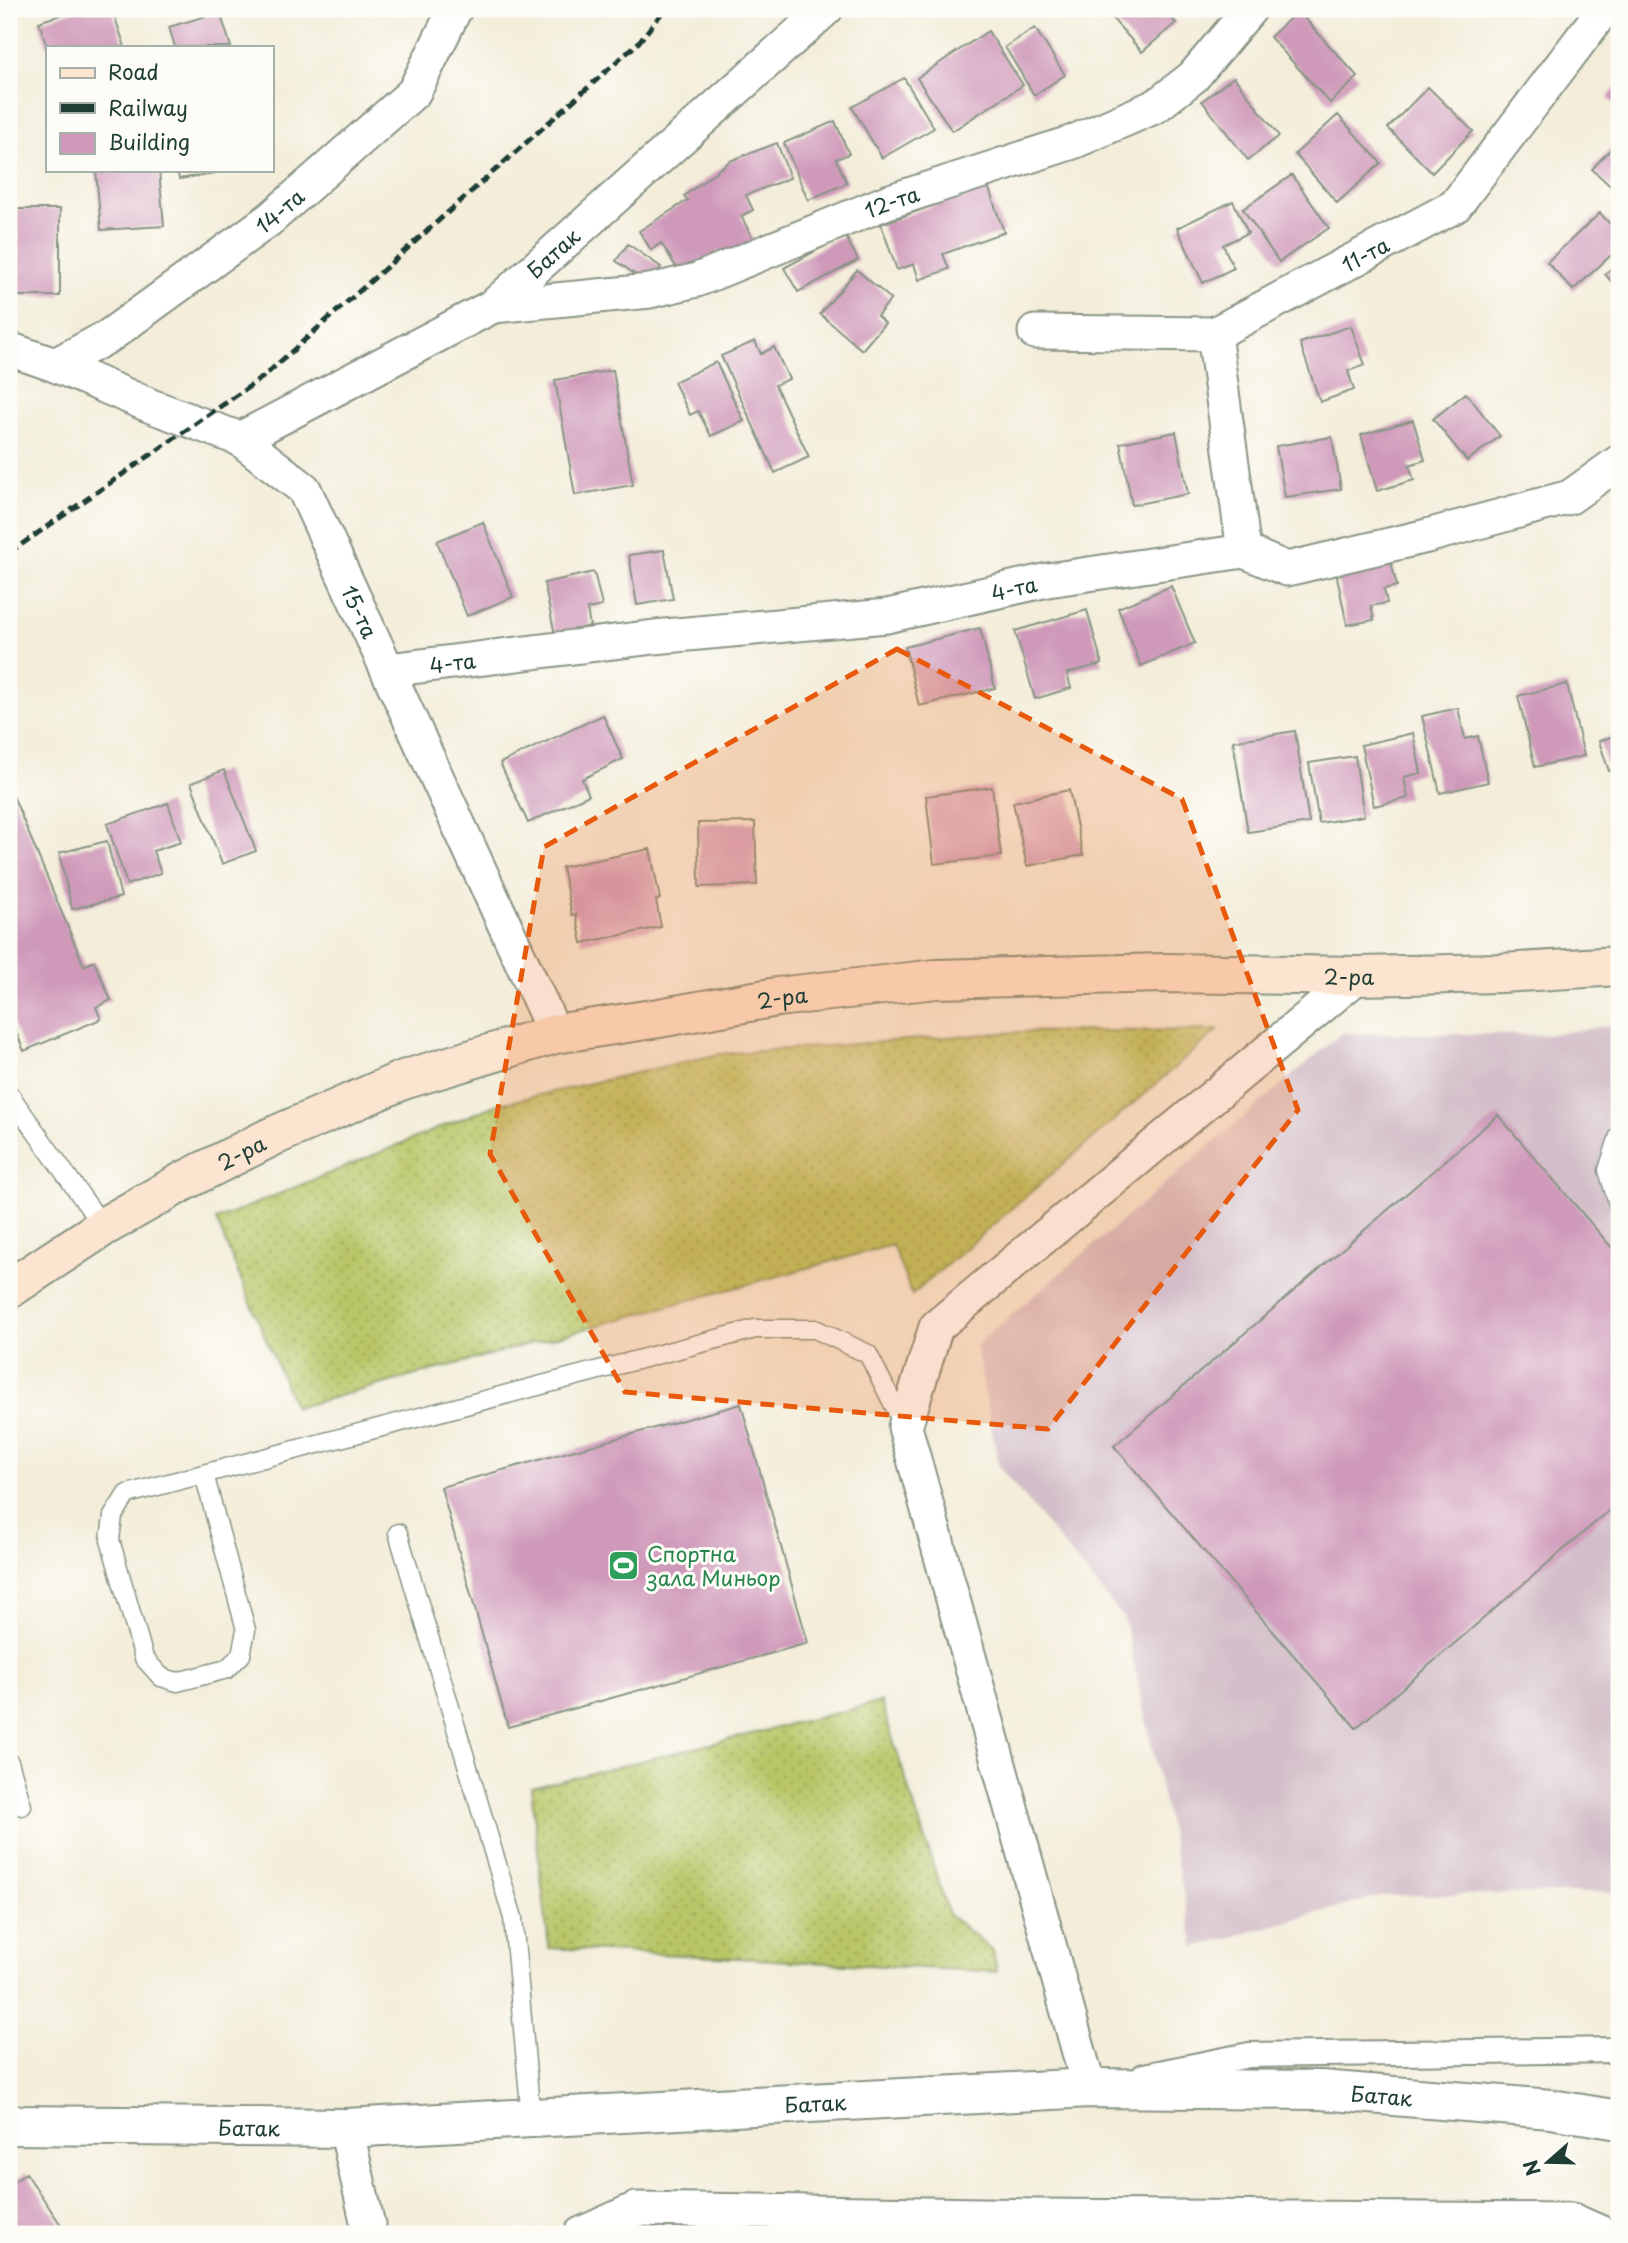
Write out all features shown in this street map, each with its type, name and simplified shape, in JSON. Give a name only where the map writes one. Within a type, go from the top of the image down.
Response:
[{"type":"main road","name":"2-ра","points":[[9,1289],[103,1227],[184,1181],[269,1138],[402,1080],[555,1034],[777,997],[936,979],[1164,973],[1358,976],[1502,973],[1619,966]]},
{"type":"street","name":"14-та","points":[[55,365],[109,336],[270,219],[414,92],[455,9]]},
{"type":"street","name":"Батак","points":[[240,439],[494,306],[826,9]]},
{"type":"street","name":"12-та","points":[[494,306],[650,291],[697,280],[887,202],[1073,142],[1156,106],[1193,77],[1250,9]]},
{"type":"street","name":"11-та","points":[[1035,331],[1214,334],[1455,206],[1604,9]]},
{"type":"street","points":[[1214,334],[1244,551],[1287,569],[1427,536],[1570,497],[1619,462]]},
{"type":"street","name":"15-та","points":[[9,349],[240,439],[304,489],[555,1034]]},
{"type":"street","name":"4-та","points":[[388,670],[654,637],[887,616],[1048,580],[1244,551]]},
{"type":"street","points":[[1358,976],[936,1327],[905,1427],[1089,2088],[1249,2054],[1619,2050]]},
{"type":"street","name":"Батак","points":[[9,2125],[346,2128],[1089,2088],[1321,2090],[1551,2109],[1619,2120]]},
{"type":"street","points":[[346,2128],[370,2234]]},
{"type":"street","points":[[581,2234],[636,2209],[1041,2225],[1572,2220],[1604,2234]]},
{"type":"lane","points":[[9,1094],[103,1227]]},
{"type":"lane","points":[[1619,1136],[1608,1170],[1619,1206]]},
{"type":"lane","points":[[204,1474],[246,1630],[241,1655],[227,1669],[177,1682],[161,1677],[144,1658],[110,1540],[113,1516],[127,1494],[755,1329],[815,1329],[868,1354],[905,1427]]},
{"type":"lane","points":[[398,1533],[513,1918],[531,2118]]},
{"type":"lane","points":[[9,1762],[22,1806]]},
{"type":"highlighted area","points":[[897,649],[1182,799],[1298,1110],[1048,1429],[625,1392],[490,1154],[544,847]]},
{"type":"shaded area","points":[[1619,1024],[1619,1892],[1380,1896],[1195,1947],[1124,1618],[999,1467],[976,1345],[1342,1033],[1546,1035]]},
{"type":"green space","points":[[1218,1030],[912,1295],[892,1245],[295,1408],[216,1220],[495,1105],[719,1054],[1014,1032]]},
{"type":"green space","points":[[881,1702],[949,1915],[993,1950],[997,1972],[549,1948],[531,1788]]},
{"type":"building","points":[[78,9],[112,9],[125,46],[47,46],[39,22]]},
{"type":"building","points":[[1104,9],[1164,9],[1176,23],[1142,52]]},
{"type":"building","points":[[1298,11],[1358,77],[1330,103],[1270,37]]},
{"type":"building","points":[[220,12],[231,46],[175,46],[169,27]]},
{"type":"building","points":[[1035,28],[1065,75],[1034,95],[1005,47]]},
{"type":"building","points":[[988,31],[1023,85],[952,131],[917,78]]},
{"type":"building","points":[[1234,77],[1279,136],[1248,160],[1202,101]]},
{"type":"building","points":[[904,78],[934,128],[882,158],[852,107]]},
{"type":"building","points":[[1619,83],[1619,107],[1608,98]]},
{"type":"building","points":[[1428,87],[1473,131],[1432,173],[1388,128]]},
{"type":"building","points":[[1338,115],[1381,163],[1337,203],[1295,154]]},
{"type":"building","points":[[835,121],[849,154],[836,159],[847,183],[808,200],[784,143]]},
{"type":"building","points":[[1619,140],[1619,194],[1592,169]]},
{"type":"building","points":[[777,143],[790,178],[746,195],[753,210],[741,216],[758,248],[728,263],[721,251],[682,276],[661,243],[651,250],[639,231],[688,200],[684,196],[730,161]]},
{"type":"building","points":[[96,172],[159,172],[164,226],[101,230]]},
{"type":"building","points":[[177,172],[221,172],[179,179]]},
{"type":"building","points":[[1292,175],[1329,228],[1279,262],[1243,209]]},
{"type":"building","points":[[988,186],[1004,232],[943,254],[949,269],[919,280],[914,264],[897,270],[881,224]]},
{"type":"building","points":[[1233,201],[1248,233],[1223,245],[1234,268],[1203,283],[1177,228]]},
{"type":"building","points":[[9,209],[60,209],[60,296],[9,296]]},
{"type":"building","points":[[1600,213],[1619,234],[1619,248],[1573,290],[1547,262]]},
{"type":"building","points":[[845,235],[858,260],[798,292],[784,268]]},
{"type":"building","points":[[628,244],[661,267],[649,284],[616,261]]},
{"type":"building","points":[[1619,261],[1619,290],[1605,274]]},
{"type":"building","points":[[857,270],[891,299],[877,316],[885,323],[862,350],[820,314]]},
{"type":"building","points":[[1351,326],[1365,365],[1348,371],[1354,390],[1320,402],[1300,343]]},
{"type":"building","points":[[755,341],[761,354],[774,347],[789,379],[775,385],[809,457],[775,473],[721,356]]},
{"type":"building","points":[[716,362],[744,421],[711,436],[698,411],[690,415],[674,382]]},
{"type":"building","points":[[613,370],[633,485],[575,495],[555,380]]},
{"type":"building","points":[[1466,393],[1500,436],[1467,461],[1433,419]]},
{"type":"building","points":[[1413,420],[1425,460],[1409,465],[1414,480],[1377,491],[1361,435]]},
{"type":"building","points":[[1176,432],[1188,494],[1132,505],[1120,443]]},
{"type":"building","points":[[1332,437],[1341,489],[1285,497],[1276,446]]},
{"type":"building","points":[[483,522],[513,597],[467,616],[437,541]]},
{"type":"building","points":[[664,550],[673,599],[637,605],[629,555]]},
{"type":"building","points":[[1391,561],[1397,586],[1384,589],[1387,603],[1371,606],[1374,620],[1347,625],[1336,572]]},
{"type":"building","points":[[594,572],[602,606],[587,609],[590,626],[555,635],[544,583]]},
{"type":"building","points":[[1171,586],[1195,643],[1141,666],[1118,608]]},
{"type":"building","points":[[1087,610],[1102,664],[1067,673],[1071,688],[1035,699],[1015,631]]},
{"type":"building","points":[[980,628],[995,688],[919,706],[905,647]]},
{"type":"building","points":[[1567,684],[1584,756],[1535,767],[1518,696]]},
{"type":"building","points":[[1458,708],[1465,739],[1478,736],[1488,782],[1440,793],[1422,716]]},
{"type":"building","points":[[603,715],[623,759],[582,779],[589,795],[528,823],[500,763]]},
{"type":"building","points":[[1295,731],[1309,823],[1248,832],[1233,741]]},
{"type":"building","points":[[1413,733],[1421,773],[1404,777],[1408,798],[1374,806],[1361,745]]},
{"type":"building","points":[[1619,734],[1619,780],[1615,769],[1609,771],[1599,741]]},
{"type":"building","points":[[1355,756],[1364,816],[1319,823],[1309,763]]},
{"type":"building","points":[[224,770],[256,851],[222,864],[191,783]]},
{"type":"building","points":[[9,786],[84,966],[94,961],[111,1000],[96,1007],[101,1019],[24,1051],[9,1015]]},
{"type":"building","points":[[992,787],[1001,856],[934,864],[926,796]]},
{"type":"building","points":[[1069,790],[1083,855],[1027,866],[1013,802]]},
{"type":"building","points":[[168,803],[181,842],[153,851],[161,873],[127,885],[107,824]]},
{"type":"building","points":[[755,822],[757,885],[699,887],[698,823]]},
{"type":"building","points":[[107,841],[121,897],[72,909],[59,853]]},
{"type":"building","points":[[650,849],[660,899],[656,900],[661,927],[582,943],[576,914],[572,915],[562,867]]},
{"type":"building","points":[[1498,1115],[1619,1256],[1619,1502],[1356,1728],[1114,1446]]},
{"type":"building","name":"Спортна зала Миньор","points":[[741,1404],[808,1643],[508,1727],[441,1487]]},
{"type":"building","points":[[26,2173],[67,2234],[9,2234],[9,2185]]},
{"type":"railway","points":[[9,553],[263,377],[638,43],[665,9]]},
{"type":"place","name":"Спортна зала Миньор","points":[[624,1565]]}]
